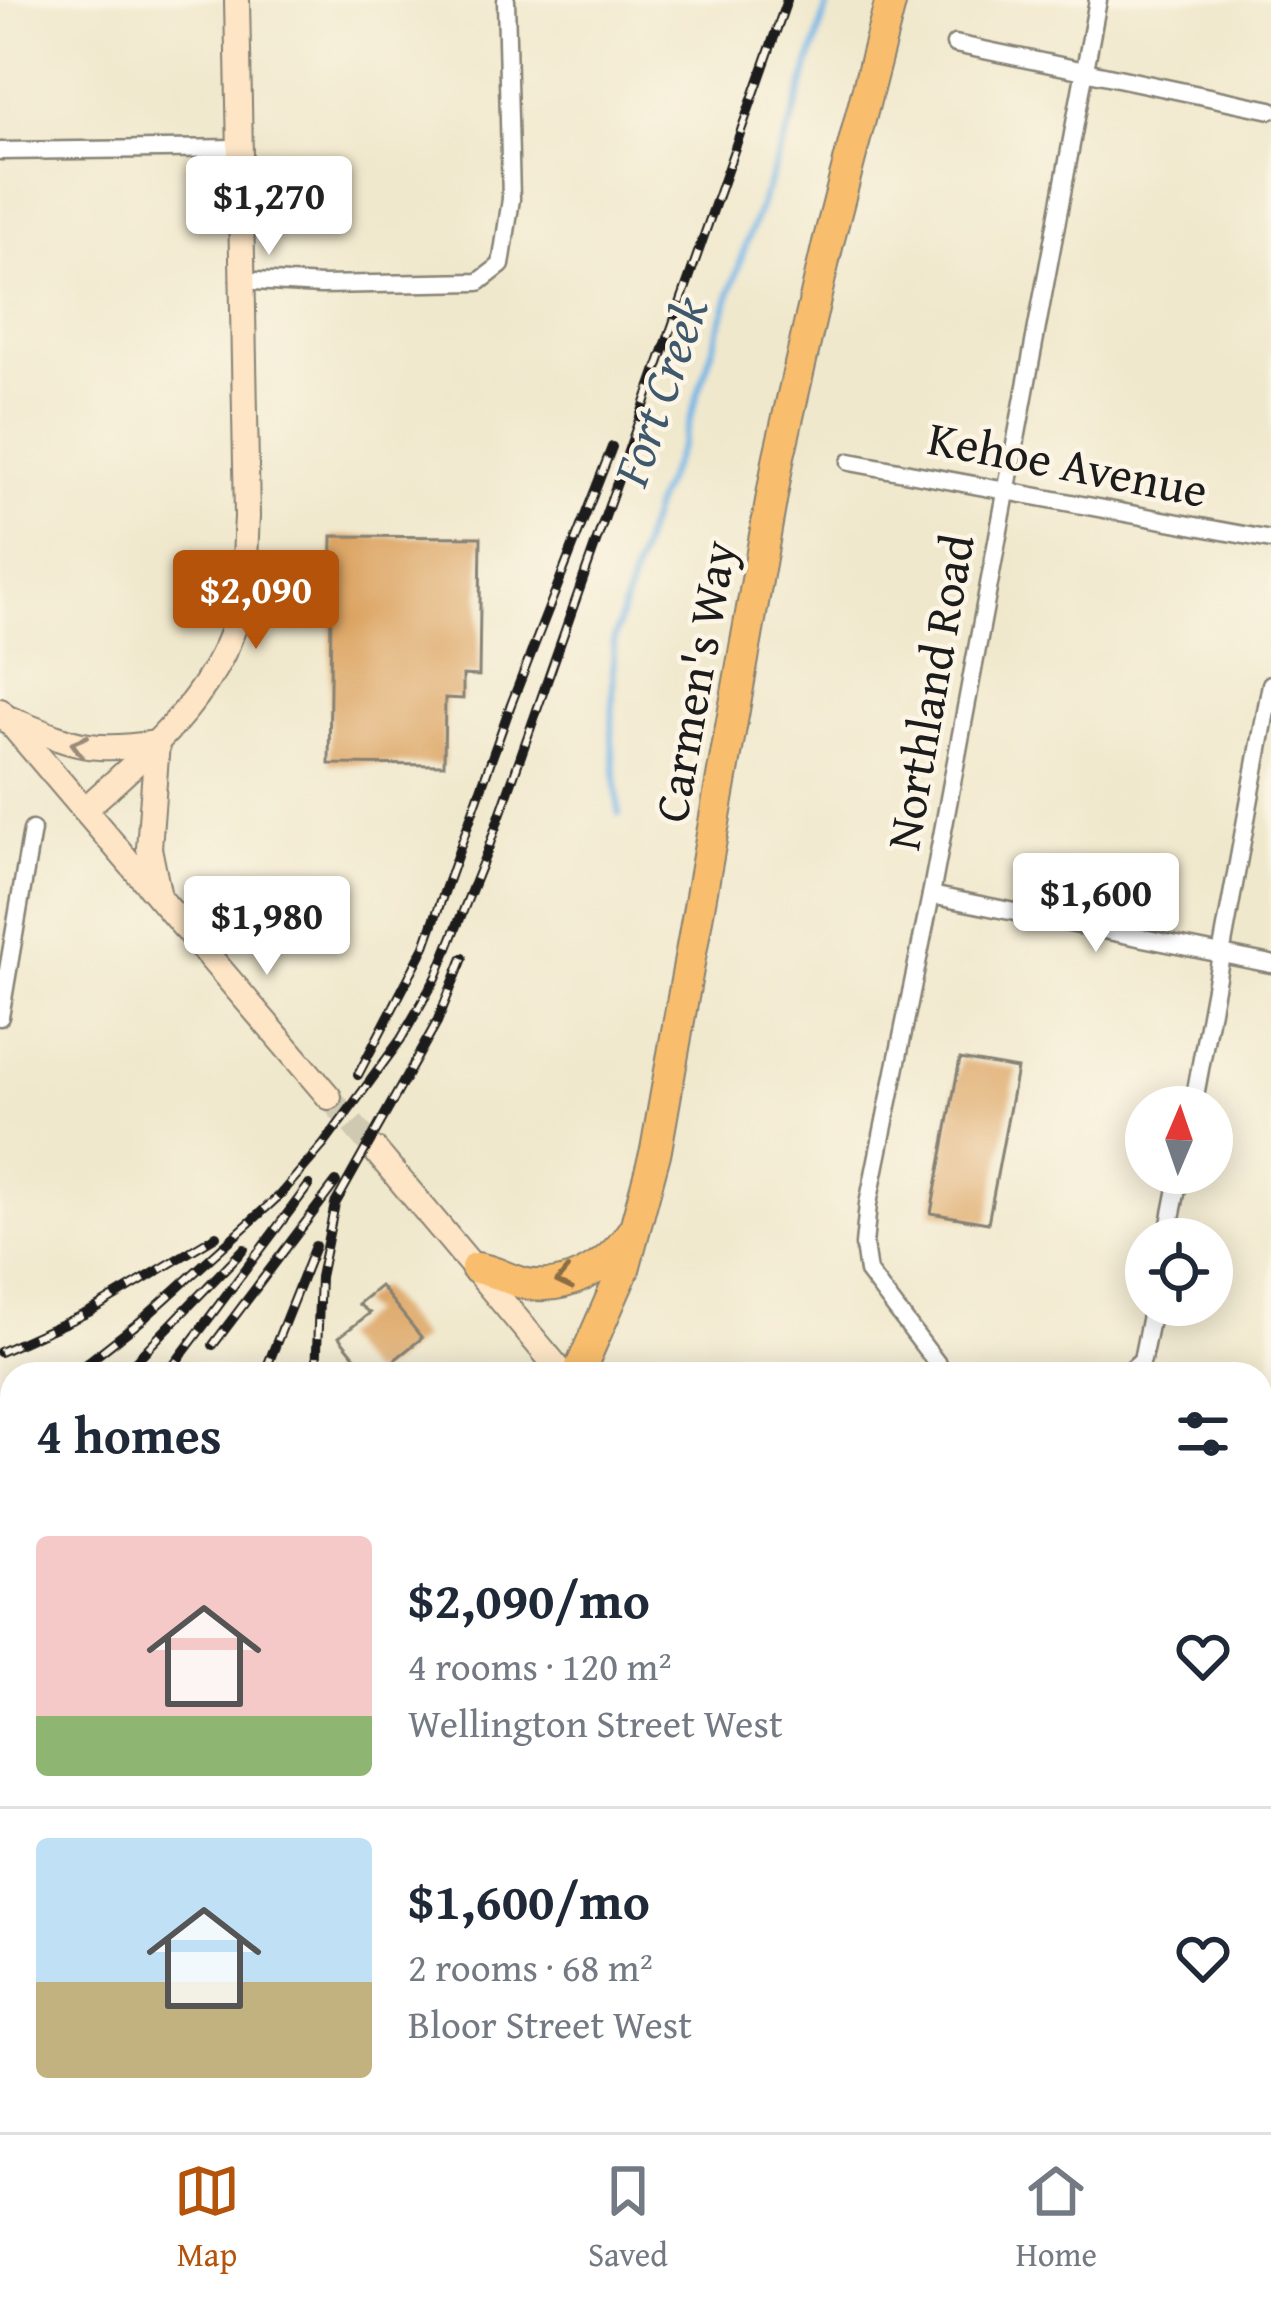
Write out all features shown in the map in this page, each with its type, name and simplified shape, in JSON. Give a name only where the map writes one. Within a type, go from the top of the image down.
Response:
[{"type":"highway","name":"Carmen's Way","points":[[583,1362],[624,1269],[656,1150],[779,456],[828,243],[892,0]]},
{"type":"highway","points":[[476,1268],[497,1271],[517,1282],[554,1284],[591,1272],[622,1248],[635,1228]]},
{"type":"main road","points":[[84,810],[158,743],[219,668],[241,602],[247,517],[237,0]]},
{"type":"main road","points":[[2,714],[86,748],[103,751],[158,743]]},
{"type":"main road","points":[[2,714],[329,1097]]},
{"type":"main road","points":[[158,743],[149,848],[160,899]]},
{"type":"main road","points":[[375,1150],[553,1362]]},
{"type":"street","points":[[239,280],[321,285],[479,281],[501,266],[511,199],[506,0]]},
{"type":"street","name":"Northland Road","points":[[936,1362],[868,1272],[864,1245],[868,1204],[932,895],[1098,0]]},
{"type":"street","points":[[955,44],[1271,110]]},
{"type":"street","points":[[0,151],[240,148]]},
{"type":"street","name":"Kehoe Avenue","points":[[850,462],[1271,540]]},
{"type":"street","points":[[1197,1086],[1271,684]]},
{"type":"street","points":[[0,1017],[32,830]]},
{"type":"street","points":[[932,895],[1271,964]]},
{"type":"street","points":[[1140,1362],[1149,1326]]},
{"type":"building","points":[[332,536],[481,537],[479,676],[463,675],[463,699],[445,698],[444,765],[329,764]]},
{"type":"building","points":[[960,1059],[1017,1069],[988,1223],[931,1213]]},
{"type":"building","points":[[380,1286],[422,1338],[392,1362],[359,1362],[339,1337],[370,1313],[358,1304]]},
{"type":"waterway","name":"Fort Creek","points":[[619,814],[612,740],[614,639],[654,506],[682,444],[829,0]]},
{"type":"tunnel","points":[[329,1097],[375,1150]]},
{"type":"railway","points":[[88,1362],[279,1196],[324,1144],[401,1039],[436,978],[488,849],[787,0]]},
{"type":"railway","points":[[358,1075],[425,946],[510,707],[612,447]]},
{"type":"railway","points":[[316,1362],[320,1277],[335,1204],[437,1022],[463,958]]},
{"type":"railway","points":[[213,1345],[336,1182]]},
{"type":"railway","points":[[176,1362],[309,1185]]},
{"type":"railway","points":[[0,1352],[89,1312],[216,1236]]},
{"type":"railway","points":[[269,1362],[315,1246]]},
{"type":"railway","points":[[135,1362],[244,1249]]}]
